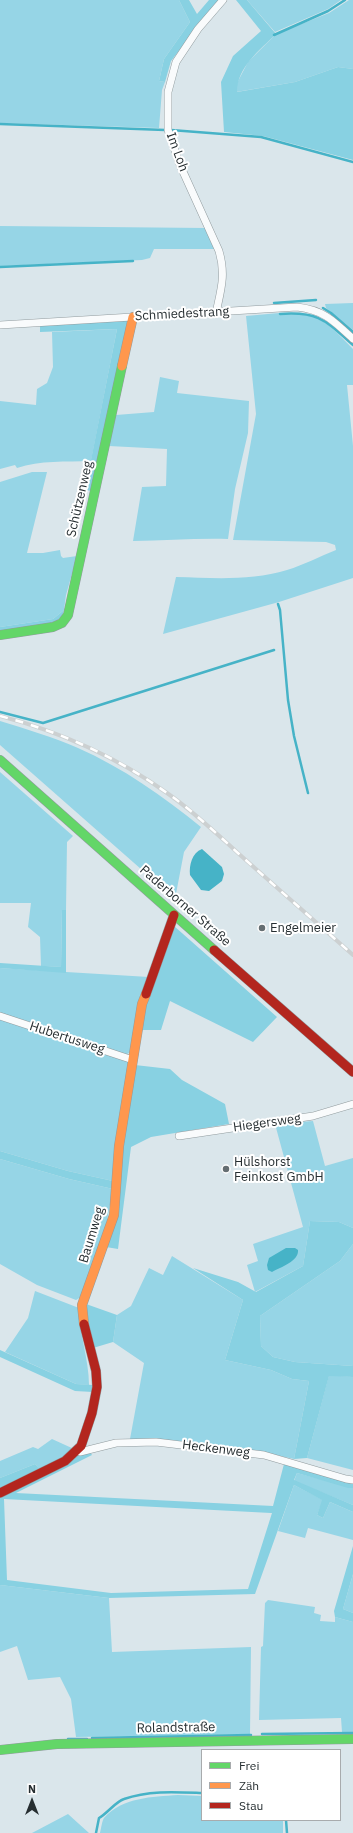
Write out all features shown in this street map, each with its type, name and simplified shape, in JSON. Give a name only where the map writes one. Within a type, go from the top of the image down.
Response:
[{"type":"street","name":"Im Loh","points":[[216,313],[224,275],[223,264],[219,251],[180,166],[168,130],[168,92],[176,62],[198,29],[223,0]]},
{"type":"street","name":"Schmiedestrang","points":[[0,325],[297,307],[313,309],[333,320],[353,339]]},
{"type":"street","name":"Schützenweg","points":[[0,635],[53,627],[62,623],[68,615],[133,317]]},
{"type":"street","name":"Paderborner Straße","points":[[0,760],[353,1072]]},
{"type":"street","name":"Baumweg","points":[[0,1493],[65,1461],[77,1451],[81,1446],[92,1413],[97,1387],[93,1354],[83,1322],[82,1305],[114,1215],[118,1146],[134,1060],[142,1004],[174,915]]},
{"type":"street","name":"Hubertusweg","points":[[0,1016],[134,1060]]},
{"type":"street","name":"Hiegersweg","points":[[179,1136],[314,1116],[353,1104]]},
{"type":"street","name":"Heckenweg","points":[[77,1451],[80,1452],[116,1443],[162,1443],[264,1455],[353,1480]]},
{"type":"street","name":"Rolandstraße","points":[[0,1750],[57,1744],[353,1739]]},
{"type":"shaded area","points":[[0,0],[179,0],[190,22],[164,59],[159,81],[165,82],[162,90],[159,128],[0,123]]},
{"type":"shaded area","points":[[179,0],[189,0],[197,14],[209,0],[219,0],[171,61],[165,82],[159,81],[164,59],[190,22]]},
{"type":"shaded area","points":[[236,0],[247,0],[276,34],[245,67],[238,83],[237,92],[295,82],[338,67],[353,69],[353,160],[263,136],[224,132],[221,82],[233,56],[261,31]]},
{"type":"shaded area","points":[[247,0],[341,0],[328,9],[275,32]]},
{"type":"shaded area","points":[[349,0],[353,0],[353,69],[338,67],[295,82],[236,92],[237,83],[248,62],[276,34],[329,13]]},
{"type":"shaded area","points":[[0,226],[206,228],[215,249],[154,249],[150,258],[142,260],[0,266]]},
{"type":"shaded area","points":[[353,303],[353,330],[326,308],[325,304]]},
{"type":"shaded area","points":[[279,313],[280,315],[310,315],[317,318],[336,332],[353,349],[353,385],[347,385],[353,446],[353,578],[279,602],[163,634],[176,577],[232,578],[273,574],[293,568],[336,550],[335,545],[326,542],[233,540],[256,414],[246,316]]},
{"type":"shaded area","points":[[130,320],[92,491],[85,490],[117,329],[40,332],[40,325]]},
{"type":"shaded area","points":[[117,329],[91,461],[44,463],[26,465],[17,468],[15,465],[0,469],[0,401],[36,405],[37,389],[47,383],[53,367],[52,332]]},
{"type":"shaded area","points":[[160,377],[179,381],[177,393],[249,401],[248,433],[235,489],[228,539],[133,541],[142,487],[166,486],[167,449],[109,446],[116,415],[154,412]]},
{"type":"shaded area","points":[[32,472],[47,472],[27,553],[43,553],[60,550],[63,558],[77,556],[66,595],[64,610],[53,619],[0,627],[0,482]]},
{"type":"shaded area","points":[[64,610],[62,616],[48,625],[0,632],[0,627],[53,619]]},
{"type":"shaded area","points":[[0,721],[59,740],[111,764],[172,804],[201,827],[184,852],[175,899],[0,745]]},
{"type":"shaded area","points":[[0,772],[73,836],[67,842],[66,910],[62,910],[61,967],[41,966],[40,937],[28,927],[31,903],[0,903]]},
{"type":"shaded area","points":[[202,849],[222,867],[224,874],[222,881],[209,891],[201,890],[190,875],[192,860],[196,853]]},
{"type":"shaded area","points":[[62,910],[66,910],[66,973],[0,968],[0,963],[61,967]]},
{"type":"shaded area","points":[[174,926],[277,1017],[253,1042],[170,1001],[161,1030],[141,1030],[144,1005]]},
{"type":"shaded area","points":[[0,968],[149,977],[130,1052],[126,1055],[0,1014]]},
{"type":"shaded area","points":[[0,1019],[127,1061],[129,1064],[113,1181],[68,1171],[0,1151]]},
{"type":"shaded area","points":[[135,1065],[170,1069],[182,1080],[225,1104],[229,1124],[151,1137],[131,1147],[118,1249],[106,1247]]},
{"type":"shaded area","points":[[313,1121],[325,1166],[353,1158],[353,1228],[339,1222],[310,1221],[303,1266],[255,1292],[247,1265],[258,1261],[253,1244],[303,1227],[275,1124]]},
{"type":"shaded area","points":[[0,1151],[68,1171],[113,1181],[113,1189],[69,1179],[0,1159]]},
{"type":"shaded area","points":[[0,1159],[69,1179],[113,1189],[105,1231],[81,1297],[76,1300],[37,1285],[0,1264]]},
{"type":"shaded area","points":[[310,1221],[339,1222],[353,1228],[353,1244],[340,1261],[260,1316],[261,1346],[273,1357],[295,1362],[353,1366],[353,1377],[329,1376],[307,1458],[294,1459],[309,1381],[292,1379],[271,1370],[225,1360],[243,1300],[193,1268],[238,1282],[256,1292],[303,1266]]},
{"type":"shaded area","points":[[353,1244],[353,1366],[295,1362],[273,1357],[261,1346],[260,1316],[340,1261]]},
{"type":"shaded area","points":[[286,1248],[295,1248],[298,1250],[296,1257],[289,1263],[272,1272],[268,1270],[267,1265],[269,1258]]},
{"type":"shaded area","points":[[172,1256],[243,1300],[225,1360],[271,1370],[292,1379],[309,1381],[294,1459],[213,1445],[130,1439],[144,1363],[113,1342],[117,1315],[131,1306],[149,1268],[163,1275]]},
{"type":"shaded area","points":[[35,1291],[79,1308],[79,1318],[89,1375],[89,1385],[76,1384],[5,1352],[28,1318]]},
{"type":"shaded area","points":[[86,1304],[117,1315],[113,1342],[93,1348],[87,1324]]},
{"type":"shaded area","points":[[0,1350],[76,1384],[93,1385],[93,1392],[75,1391],[0,1357]]},
{"type":"shaded area","points":[[329,1375],[353,1377],[353,1470],[307,1458]]},
{"type":"shaded area","points":[[52,1439],[74,1449],[60,1460],[40,1470],[35,1464],[0,1478],[0,1461],[33,1447],[38,1449]]},
{"type":"shaded area","points":[[90,1452],[92,1455],[16,1493],[273,1506],[284,1464],[353,1484],[353,1488],[348,1488],[297,1473],[294,1480],[353,1505],[353,1512],[330,1502],[323,1518],[317,1515],[322,1500],[294,1485],[255,1594],[109,1598],[0,1585],[0,1478],[35,1464],[44,1474],[74,1457]],"holes":[[[4,1499],[272,1513],[248,1589],[111,1593],[7,1580]]]},
{"type":"shaded area","points":[[297,1473],[353,1488],[353,1505],[294,1481]]},
{"type":"shaded area","points":[[294,1485],[323,1500],[317,1515],[323,1518],[330,1502],[353,1512],[353,1540],[308,1528],[305,1538],[278,1531]]},
{"type":"shaded area","points":[[353,1546],[353,1574],[343,1609],[353,1613],[353,1622],[335,1617],[334,1611]]},
{"type":"shaded area","points":[[353,1574],[353,1613],[343,1609]]},
{"type":"shaded area","points":[[0,1585],[109,1598],[112,1652],[251,1647],[250,1734],[76,1737],[71,1699],[60,1677],[28,1680],[17,1646],[0,1652]]},
{"type":"shaded area","points":[[268,1600],[315,1607],[314,1613],[321,1615],[320,1621],[335,1622],[335,1617],[353,1622],[353,1732],[342,1732],[341,1718],[259,1720],[261,1647],[263,1646],[265,1603]]},
{"type":"shaded area","points":[[158,1796],[201,1796],[201,1821],[283,1821],[283,1833],[100,1833],[104,1818],[112,1811],[138,1799]]},
{"type":"shaded area","points":[[68,1814],[89,1833],[32,1833]]},
{"type":"waterway","points":[[274,35],[328,11],[345,0]]},
{"type":"waterway","points":[[0,124],[165,130]]},
{"type":"waterway","points":[[171,130],[261,137],[353,162]]},
{"type":"waterway","points":[[0,267],[133,261]]},
{"type":"waterway","points":[[274,303],[316,300]]},
{"type":"waterway","points":[[323,308],[353,332]]},
{"type":"waterway","points":[[280,314],[304,314],[321,319],[353,345]]},
{"type":"waterway","points":[[278,604],[280,610],[288,700],[294,736],[308,793]]},
{"type":"waterway","points":[[0,712],[43,723],[274,650]]},
{"type":"waterway","points":[[262,1734],[353,1733]]},
{"type":"waterway","points":[[92,1738],[251,1735]]},
{"type":"waterway","points":[[68,1739],[87,1739]]},
{"type":"waterway","points":[[96,1833],[99,1818],[124,1799],[153,1793],[201,1793]]},
{"type":"waterway","points":[[286,1821],[287,1833]]},
{"type":"railway","points":[[0,716],[23,722],[87,747],[128,768],[177,800],[353,955]]},
{"type":"traffic: fast","points":[[0,635],[53,627],[62,623],[68,615],[122,366]]},
{"type":"traffic: fast","points":[[0,760],[214,950]]},
{"type":"traffic: fast","points":[[0,1750],[57,1744],[353,1739]]},
{"type":"traffic: slow","points":[[122,366],[133,317]]},
{"type":"traffic: slow","points":[[84,1324],[82,1305],[114,1215],[119,1146],[142,1004],[146,994]]},
{"type":"traffic: jam","points":[[146,994],[174,915]]},
{"type":"traffic: jam","points":[[214,950],[353,1072]]},
{"type":"traffic: jam","points":[[0,1493],[65,1461],[81,1446],[92,1413],[97,1387],[96,1371],[84,1324]]},
{"type":"place","name":"Engelmeier","points":[[262,928]]},
{"type":"place","name":"Hülshorst Feinkost GmbH","points":[[226,1169]]}]
